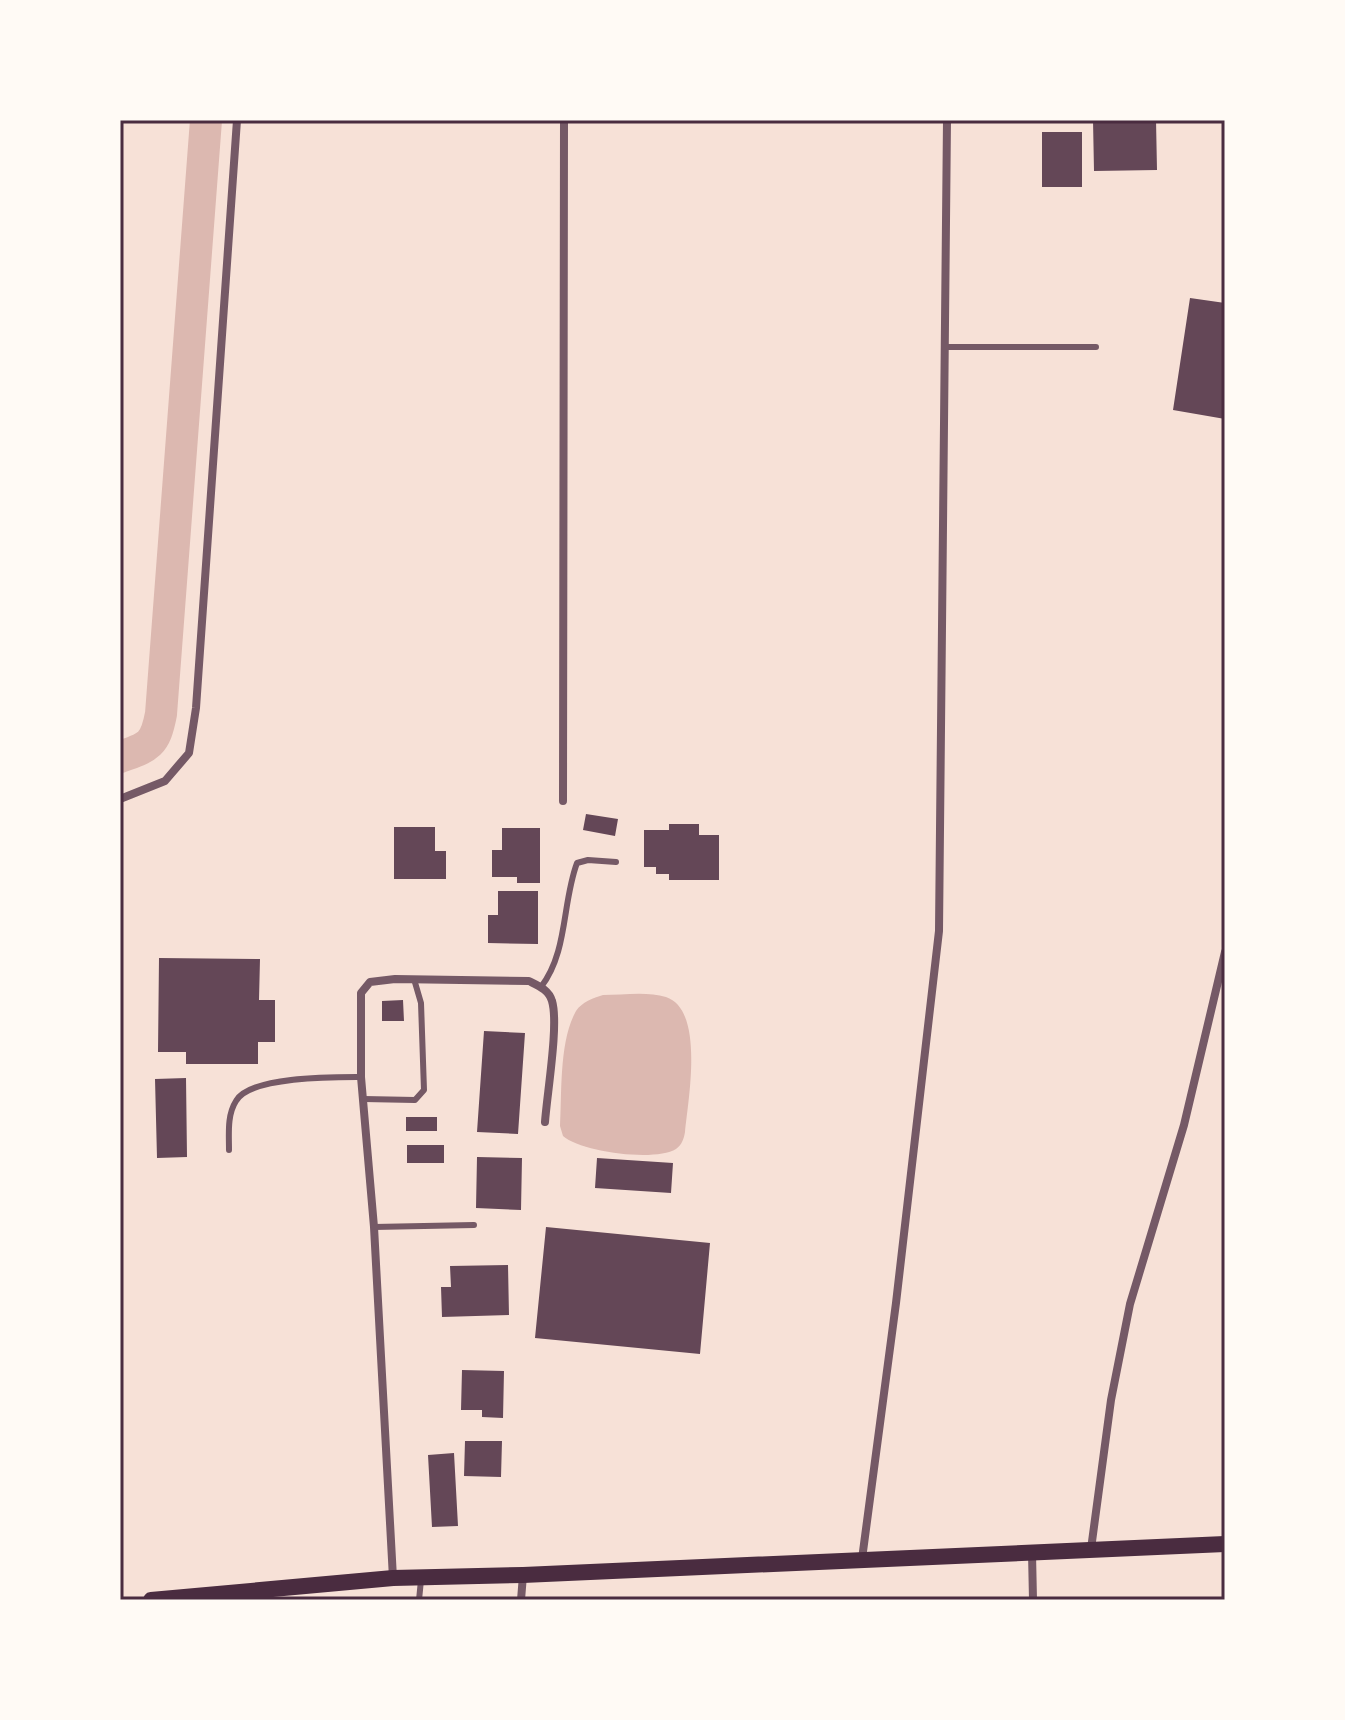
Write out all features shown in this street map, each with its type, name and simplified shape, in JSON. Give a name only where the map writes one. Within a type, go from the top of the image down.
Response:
[{"type":"main road","points":[[151,1600],[393,1578],[1225,1544]]},
{"type":"street","points":[[120,799],[165,781],[189,753],[197,692],[237,120]]},
{"type":"street","points":[[563,801],[564,120]]},
{"type":"street","points":[[862,1559],[896,1303],[939,931],[947,120]]},
{"type":"street","points":[[1091,1549],[1111,1400],[1130,1304],[1184,1125],[1225,952]]},
{"type":"street","points":[[393,1578],[374,1227],[361,1077],[361,993],[370,982],[414,979],[529,981],[541,987],[552,999],[554,1019],[545,1122]]},
{"type":"street","points":[[1032,1552],[1033,1600]]},
{"type":"street","points":[[521,1600],[523,1575]]},
{"type":"lane","points":[[945,347],[1096,347]]},
{"type":"lane","points":[[541,987],[555,965],[568,907],[571,877],[577,863],[588,860],[616,862]]},
{"type":"lane","points":[[364,1099],[415,1100],[424,1090],[421,1003],[414,979]]},
{"type":"lane","points":[[229,1150],[230,1118],[236,1100],[247,1089],[319,1077],[361,1077]]},
{"type":"lane","points":[[374,1227],[474,1225]]},
{"type":"lane","points":[[419,1600],[421,1577]]},
{"type":"shaded area","points":[[603,995],[666,997],[678,1005],[686,1019],[690,1037],[691,1079],[685,1134],[676,1149],[652,1155],[618,1153],[585,1147],[563,1136],[560,1126],[562,1067],[567,1037],[581,1005]]},
{"type":"building","points":[[1093,120],[1156,120],[1157,170],[1094,171]]},
{"type":"building","points":[[1042,132],[1082,132],[1082,187],[1042,187]]},
{"type":"building","points":[[1190,298],[1225,303],[1225,419],[1173,410]]},
{"type":"building","points":[[586,814],[618,819],[615,836],[583,830]]},
{"type":"building","points":[[669,824],[699,824],[699,835],[719,835],[719,880],[669,880],[669,874],[656,874],[656,867],[644,867],[644,830],[669,830]]},
{"type":"building","points":[[394,827],[435,827],[435,851],[446,851],[446,879],[394,879]]},
{"type":"building","points":[[502,828],[540,828],[540,883],[517,883],[517,877],[492,877],[492,850],[502,850]]},
{"type":"building","points":[[498,891],[538,891],[538,944],[488,943],[488,915],[498,915]]},
{"type":"building","points":[[159,958],[260,959],[259,1000],[275,1000],[275,1042],[258,1042],[258,1064],[186,1064],[186,1052],[158,1052]]},
{"type":"building","points":[[403,1000],[404,1021],[382,1021],[382,1001]]},
{"type":"building","points":[[484,1031],[525,1033],[518,1134],[477,1132]]},
{"type":"building","points":[[186,1078],[187,1157],[157,1158],[155,1079]]},
{"type":"building","points":[[406,1117],[437,1117],[437,1131],[406,1131]]},
{"type":"building","points":[[407,1145],[444,1145],[444,1163],[407,1163]]},
{"type":"building","points":[[477,1157],[522,1158],[521,1210],[476,1208]]},
{"type":"building","points":[[597,1158],[673,1163],[671,1193],[595,1188]]},
{"type":"building","points":[[546,1227],[710,1243],[700,1354],[535,1338]]},
{"type":"building","points":[[508,1265],[509,1315],[442,1317],[441,1287],[451,1287],[450,1266]]},
{"type":"building","points":[[462,1370],[504,1371],[503,1418],[482,1417],[482,1410],[461,1410]]},
{"type":"building","points":[[465,1441],[502,1441],[501,1477],[464,1476]]},
{"type":"building","points":[[454,1453],[458,1526],[432,1527],[428,1455]]},
{"type":"waterway","points":[[120,757],[138,750],[153,739],[161,714],[206,120]]}]
